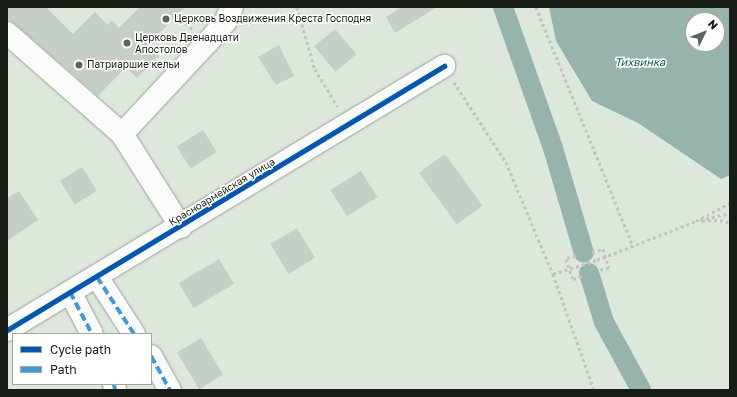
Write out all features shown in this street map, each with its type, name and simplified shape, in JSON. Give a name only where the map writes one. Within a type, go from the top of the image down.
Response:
[{"type":"street","points":[[122,134],[207,43],[225,22],[232,7]]},
{"type":"street","points":[[7,33],[122,134],[181,227]]},
{"type":"street","name":"Красноармейская улица","points":[[7,330],[181,227],[444,66]]},
{"type":"street","points":[[97,277],[133,333]]},
{"type":"street","points":[[70,292],[91,333]]},
{"type":"street","points":[[152,358],[170,390]]},
{"type":"path","points":[[297,7],[315,70],[350,124]]},
{"type":"path","points":[[536,7],[633,246]]},
{"type":"path","points":[[459,90],[506,162],[553,274],[594,390]]},
{"type":"path","points":[[553,274],[597,260],[696,221],[730,203]]},
{"type":"path","points":[[696,221],[730,213]]},
{"type":"path","points":[[696,221],[720,220],[730,222]]},
{"type":"path","points":[[592,252],[603,249],[609,268],[598,271]]},
{"type":"path","points":[[576,256],[566,259],[573,279],[582,276]]},
{"type":"water","name":"Тихвинка","points":[[549,7],[730,7],[730,175],[721,179],[638,123],[592,101],[556,41]]},
{"type":"building","points":[[7,7],[46,7],[73,34],[95,12],[108,25],[112,20],[119,28],[140,7],[185,7],[148,45],[159,56],[137,78],[126,67],[98,96],[15,24],[7,20]]},
{"type":"building","points":[[402,7],[437,7],[395,33],[386,17]]},
{"type":"building","points":[[335,29],[356,54],[336,72],[314,46]]},
{"type":"building","points":[[279,45],[294,76],[276,85],[258,57]]},
{"type":"building","points":[[203,130],[217,152],[190,168],[177,146]]},
{"type":"building","points":[[445,154],[483,206],[457,225],[419,173]]},
{"type":"building","points":[[82,167],[97,191],[75,205],[60,181]]},
{"type":"building","points":[[361,171],[377,197],[347,216],[330,190]]},
{"type":"building","points":[[19,191],[38,220],[7,241],[7,198]]},
{"type":"building","points":[[297,228],[315,258],[288,274],[270,244]]},
{"type":"building","points":[[219,259],[234,284],[194,308],[179,283]]},
{"type":"building","points":[[201,338],[223,375],[199,389],[177,352]]},
{"type":"waterway","points":[[503,7],[553,148],[584,253]]},
{"type":"waterway","points":[[589,273],[604,322],[641,390]]},
{"type":"marked path","points":[[97,277],[133,333]]},
{"type":"marked path","points":[[70,292],[91,333]]},
{"type":"marked path","points":[[152,358],[170,390]]},
{"type":"marked path","points":[[114,385],[115,390]]},
{"type":"cycle path","points":[[7,330],[444,66]]},
{"type":"place","name":"Церковь Воздвижения Креста Господня","points":[[166,19]]},
{"type":"place","name":"Церковь Двенадцати Апостолов","points":[[127,43]]},
{"type":"place","name":"Патриаршие кельи","points":[[79,65]]}]
